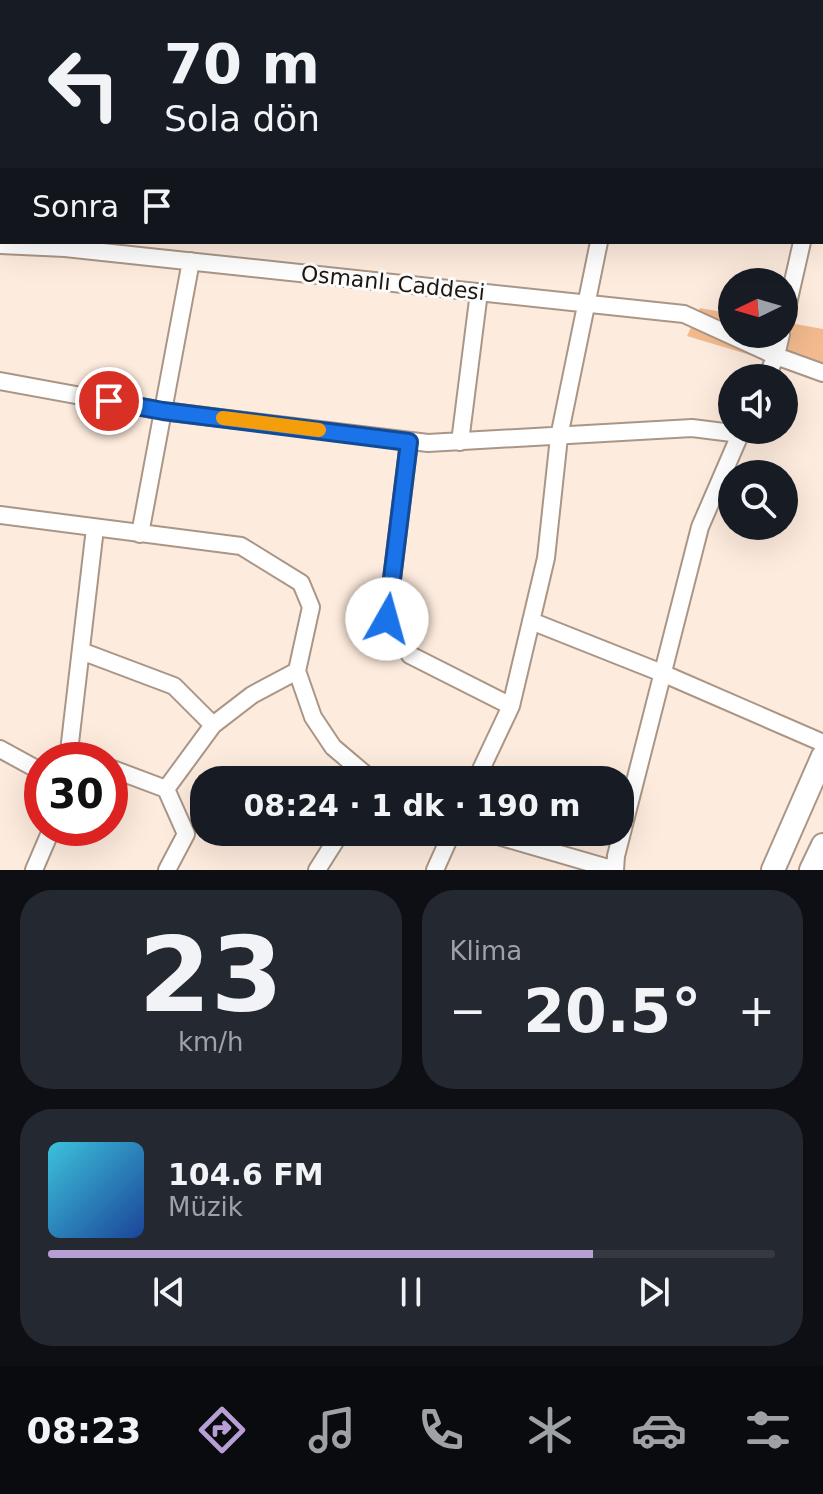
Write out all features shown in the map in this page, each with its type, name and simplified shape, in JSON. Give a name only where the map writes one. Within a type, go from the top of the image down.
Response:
[{"type":"main road","points":[[773,870],[823,756]]},
{"type":"main road","points":[[811,870],[823,845]]},
{"type":"street","name":"Osmanlı Caddesi","points":[[3,244],[684,314],[776,356],[823,373]]},
{"type":"street","points":[[483,766],[511,706],[546,558],[559,437],[599,244]]},
{"type":"street","points":[[795,268],[800,244]]},
{"type":"street","points":[[140,534],[191,261]]},
{"type":"street","points":[[460,442],[479,292]]},
{"type":"street","points":[[772,364],[778,348]]},
{"type":"street","points":[[0,381],[163,411],[409,442],[460,442],[692,428],[718,430]]},
{"type":"street","points":[[409,442],[387,619],[410,655],[511,706]]},
{"type":"street","points":[[634,784],[700,527],[736,444]]},
{"type":"street","points":[[0,515],[241,546],[301,583],[311,607],[297,671],[313,717],[333,747],[355,766]]},
{"type":"street","points":[[70,742],[95,528]]},
{"type":"street","points":[[531,621],[662,673],[823,743]]},
{"type":"street","points":[[81,651],[174,686],[213,725]]},
{"type":"street","points":[[166,789],[213,725],[252,695],[297,671]]},
{"type":"street","points":[[0,749],[24,762]]},
{"type":"street","points":[[128,775],[166,789],[186,834],[167,870]]},
{"type":"street","points":[[34,870],[44,846]]},
{"type":"street","points":[[317,870],[332,846]]},
{"type":"street","points":[[435,870],[446,846]]},
{"type":"street","points":[[532,846],[615,870],[619,846]]},
{"type":"shaded area","points":[[700,308],[718,311],[718,345],[687,336]]},
{"type":"shaded area","points":[[798,325],[823,329],[823,377],[798,369],[798,364],[780,364],[727,348],[798,348]]},
{"type":"slow traffic","points":[[223,418],[319,430]]},
{"type":"route","points":[[109,401],[163,411],[409,442],[387,619]]}]
